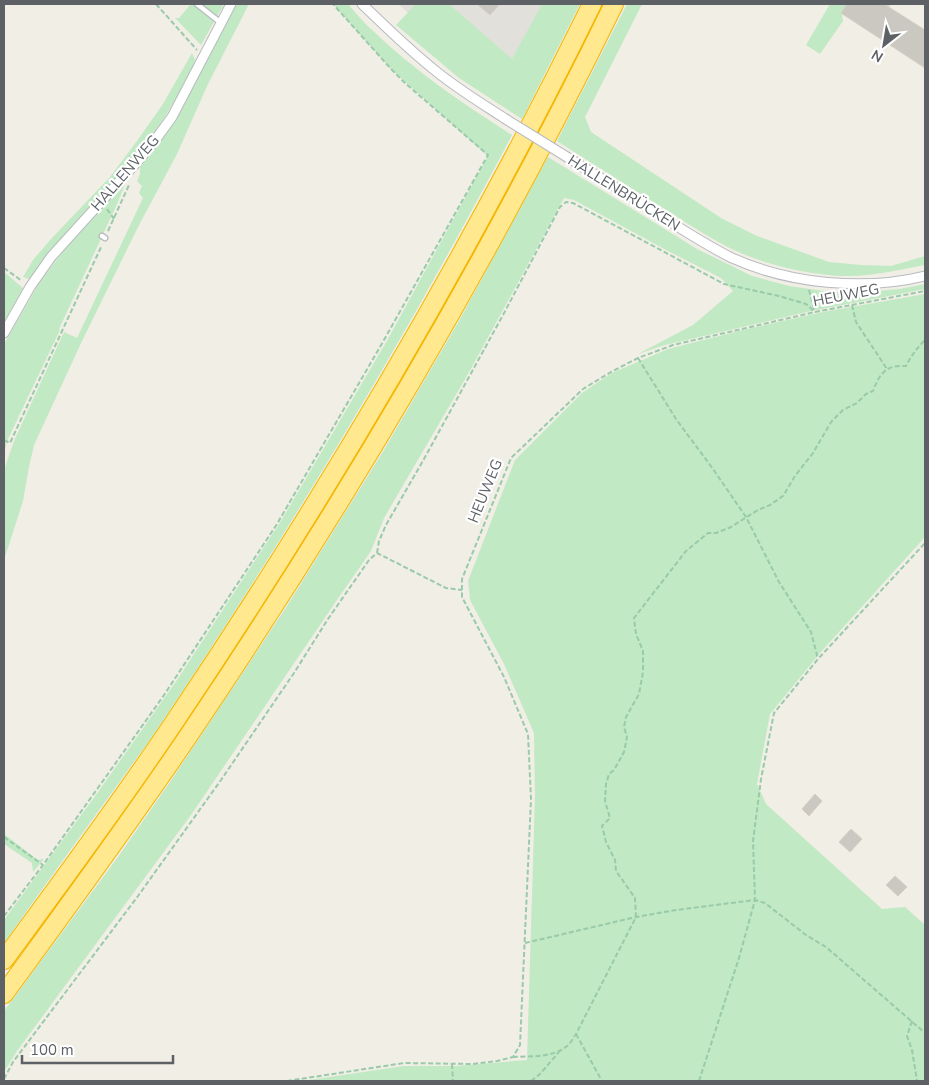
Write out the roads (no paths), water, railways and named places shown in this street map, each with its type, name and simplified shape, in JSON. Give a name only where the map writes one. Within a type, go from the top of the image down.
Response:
[{"type":"highway","points":[[4,960],[80,858],[174,723],[309,515],[376,405],[497,189],[592,4]]},
{"type":"highway","points":[[4,994],[97,868],[190,734],[326,525],[470,280],[558,116],[614,4]]},
{"type":"street","name":"HALLENWEG","points":[[4,332],[30,287],[51,257],[138,162],[172,117],[231,4]]},
{"type":"street","name":"HALLENBRÜCKEN","points":[[362,4],[407,47],[467,94],[704,243],[733,258],[793,278],[831,283],[865,284],[925,276]]},
{"type":"lane","points":[[197,4],[221,23]]}]
